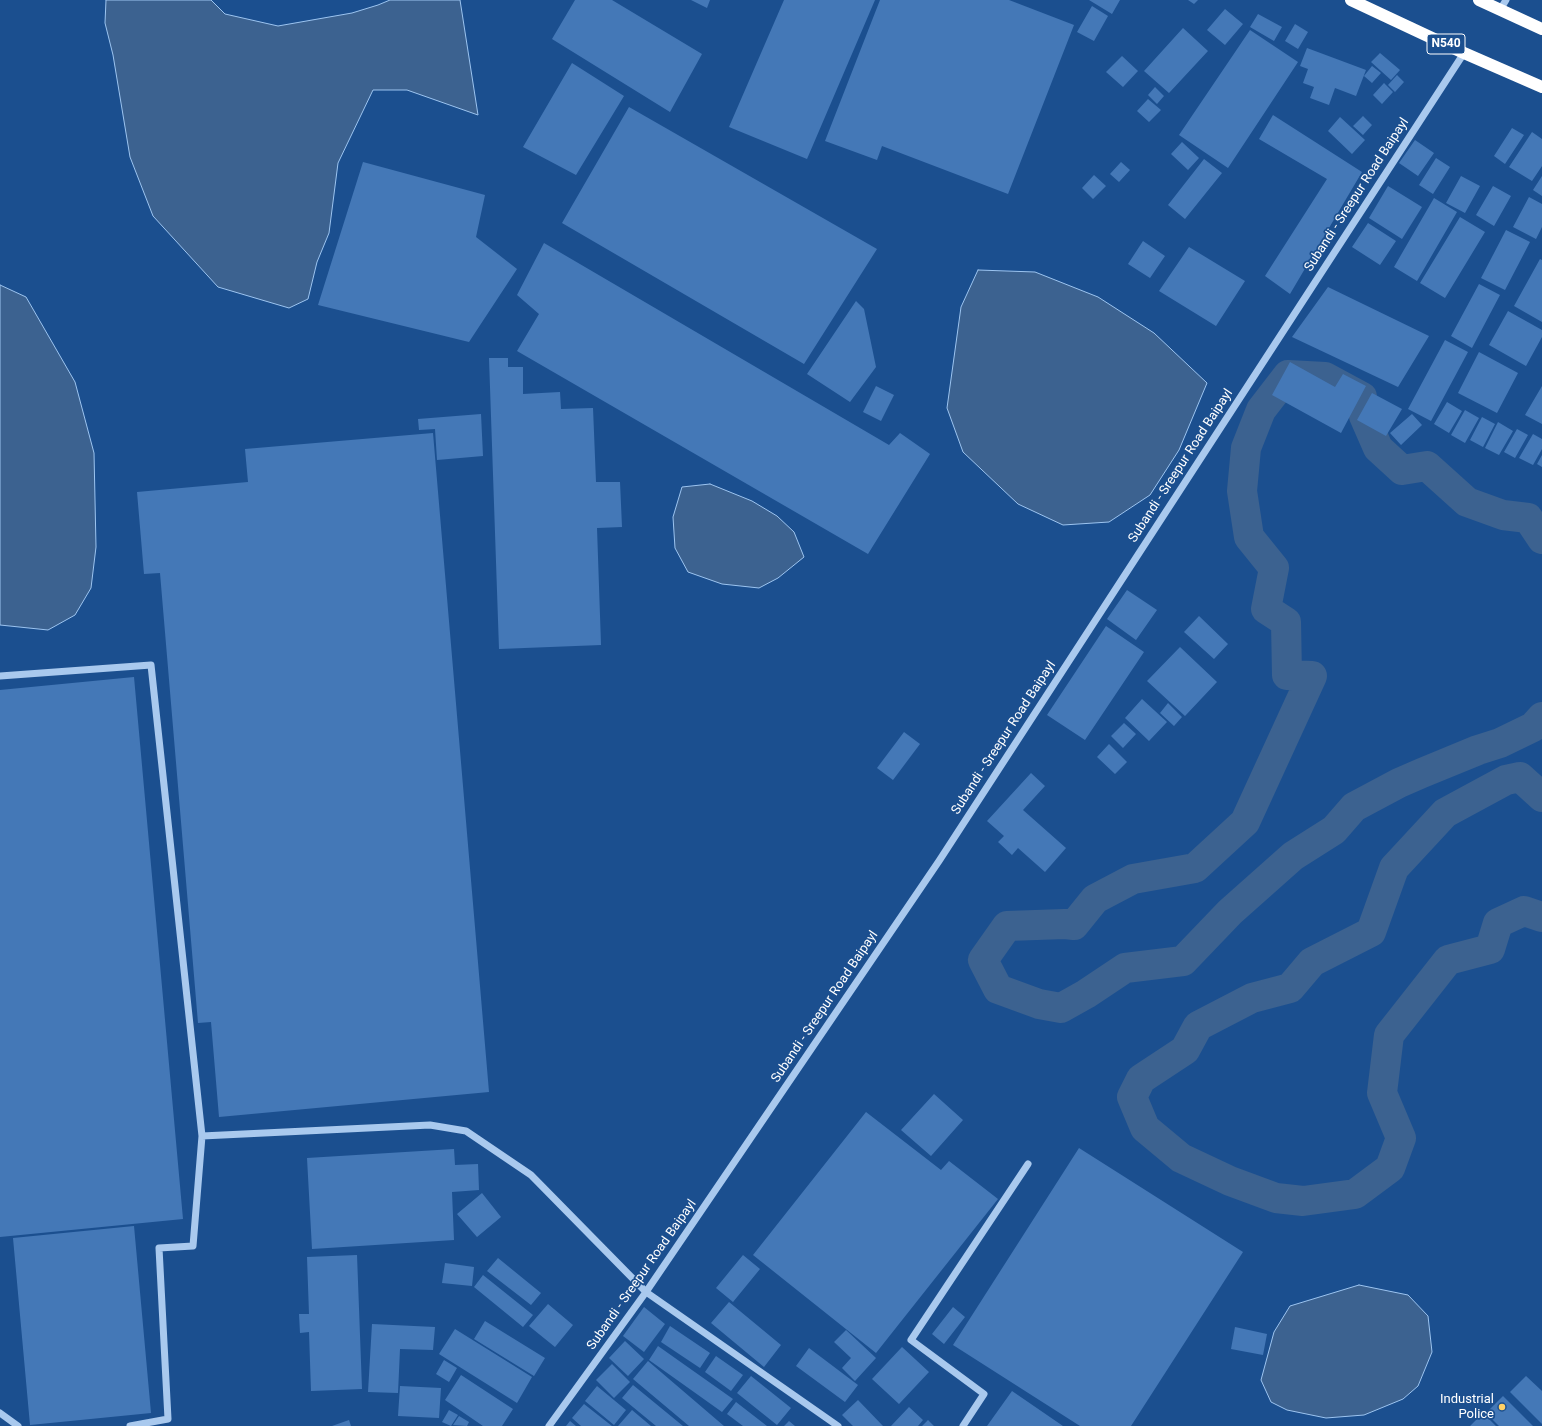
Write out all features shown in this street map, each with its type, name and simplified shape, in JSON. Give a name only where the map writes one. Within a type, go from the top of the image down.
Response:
[{"type":"highway","name":"N540","points":[[1351,0],[1464,53],[1542,87]]},
{"type":"highway","points":[[1479,0],[1503,5],[1542,29]]},
{"type":"street","name":"Subandi - Sreepur Road Baipayl","points":[[549,1426],[646,1292],[938,861],[1464,53]]},
{"type":"street","points":[[0,676],[151,665],[202,1136],[193,1246],[159,1248],[168,1419],[130,1426]]},
{"type":"street","points":[[202,1136],[430,1125],[466,1131],[531,1176],[646,1292],[838,1426]]},
{"type":"street","points":[[963,1426],[984,1394],[911,1340],[1028,1164]]},
{"type":"street","points":[[0,1413],[18,1426]]},
{"type":"water","points":[[106,0],[211,0],[225,14],[278,26],[352,13],[390,0],[460,0],[478,115],[407,90],[373,90],[338,163],[329,233],[317,262],[308,299],[289,308],[218,287],[153,216],[130,157],[113,55],[105,23]]},
{"type":"water","points":[[978,270],[1035,272],[1098,297],[1154,333],[1207,383],[1179,450],[1150,495],[1109,522],[1063,525],[1018,504],[963,452],[947,408],[961,307]]},
{"type":"water","points":[[0,285],[26,297],[75,382],[94,453],[96,547],[91,588],[75,615],[48,630],[0,625]]},
{"type":"water","points":[[710,484],[752,501],[777,516],[794,532],[804,557],[778,578],[759,588],[722,584],[688,572],[675,548],[673,517],[682,487]]},
{"type":"water","points":[[1359,1285],[1408,1295],[1428,1316],[1432,1352],[1418,1386],[1403,1399],[1364,1415],[1326,1418],[1287,1410],[1271,1402],[1261,1380],[1274,1332],[1290,1306]]},
{"type":"building","points":[[575,0],[612,0],[702,54],[670,112],[552,39]]},
{"type":"building","points":[[691,0],[710,0],[707,8]]},
{"type":"building","points":[[784,0],[875,0],[807,159],[729,127]]},
{"type":"building","points":[[880,0],[1009,0],[1074,25],[1008,194],[882,146],[877,160],[825,141]]},
{"type":"building","points":[[1089,0],[1120,0],[1112,14]]},
{"type":"building","points":[[1188,0],[1198,0],[1194,4]]},
{"type":"building","points":[[1092,6],[1108,16],[1094,41],[1077,32]]},
{"type":"building","points":[[1225,9],[1243,24],[1225,45],[1207,30]]},
{"type":"building","points":[[1258,14],[1282,27],[1274,41],[1250,27]]},
{"type":"building","points":[[1295,24],[1308,32],[1298,49],[1285,41]]},
{"type":"building","points":[[1183,28],[1208,51],[1169,93],[1144,71]]},
{"type":"building","points":[[1250,30],[1298,62],[1228,168],[1179,135]]},
{"type":"building","points":[[1307,48],[1366,70],[1356,96],[1335,88],[1329,105],[1310,98],[1314,87],[1303,83],[1308,69],[1300,66]]},
{"type":"building","points":[[1380,53],[1400,70],[1391,80],[1371,62]]},
{"type":"building","points":[[1122,56],[1138,71],[1123,87],[1106,72]]},
{"type":"building","points":[[572,63],[624,96],[576,175],[523,147]]},
{"type":"building","points":[[1372,66],[1381,73],[1372,83],[1364,76]]},
{"type":"building","points":[[1397,75],[1404,82],[1395,92],[1388,85]]},
{"type":"building","points":[[1384,83],[1393,92],[1382,104],[1373,95]]},
{"type":"building","points":[[1155,87],[1164,96],[1157,104],[1148,95]]},
{"type":"building","points":[[1148,99],[1161,110],[1149,122],[1137,111]]},
{"type":"building","points":[[629,107],[877,249],[804,364],[562,223]]},
{"type":"building","points":[[1273,115],[1362,172],[1290,294],[1265,276],[1327,179],[1259,139]]},
{"type":"building","points":[[1363,116],[1372,125],[1363,135],[1353,126]]},
{"type":"building","points":[[1340,117],[1365,140],[1352,154],[1328,131]]},
{"type":"building","points":[[1512,128],[1524,135],[1505,164],[1494,156]]},
{"type":"building","points":[[1532,132],[1542,139],[1542,166],[1532,181],[1509,167]]},
{"type":"building","points":[[1415,140],[1434,153],[1418,176],[1399,163]]},
{"type":"building","points":[[1182,142],[1199,158],[1188,170],[1171,154]]},
{"type":"building","points":[[1436,158],[1450,167],[1433,194],[1419,185]]},
{"type":"building","points":[[1204,159],[1222,173],[1185,219],[1168,205]]},
{"type":"building","points":[[363,162],[485,195],[476,237],[517,269],[469,342],[318,305]]},
{"type":"building","points":[[1121,162],[1130,170],[1119,182],[1110,174]]},
{"type":"building","points":[[1094,175],[1106,186],[1093,199],[1082,188]]},
{"type":"building","points":[[1461,176],[1480,186],[1465,213],[1446,203]]},
{"type":"building","points":[[1542,176],[1542,196],[1533,190]]},
{"type":"building","points":[[1388,186],[1422,207],[1402,239],[1369,218]]},
{"type":"building","points":[[1493,186],[1511,196],[1494,226],[1476,215]]},
{"type":"building","points":[[1529,197],[1542,204],[1542,227],[1536,239],[1513,227]]},
{"type":"building","points":[[1434,198],[1457,212],[1417,281],[1394,267]]},
{"type":"building","points":[[1460,217],[1485,232],[1445,298],[1420,283]]},
{"type":"building","points":[[1368,223],[1396,241],[1380,265],[1352,247]]},
{"type":"building","points":[[1506,230],[1530,242],[1505,290],[1481,278]]},
{"type":"building","points":[[1143,241],[1165,256],[1150,278],[1128,264]]},
{"type":"building","points":[[544,243],[889,445],[900,433],[930,454],[868,554],[517,351],[539,314],[517,295]]},
{"type":"building","points":[[1189,247],[1245,281],[1216,326],[1159,291]]},
{"type":"building","points":[[1540,259],[1542,260],[1542,322],[1514,306]]},
{"type":"building","points":[[1479,284],[1500,295],[1472,348],[1451,336]]},
{"type":"building","points":[[1328,287],[1429,336],[1398,387],[1292,337]]},
{"type":"building","points":[[856,301],[864,309],[876,367],[850,402],[807,374]]},
{"type":"building","points":[[1508,311],[1542,330],[1542,337],[1526,366],[1489,345]]},
{"type":"building","points":[[1445,340],[1468,352],[1431,421],[1408,409]]},
{"type":"building","points":[[1479,352],[1518,373],[1497,413],[1458,393]]},
{"type":"building","points":[[489,358],[508,358],[508,367],[523,367],[523,394],[560,392],[561,409],[593,408],[596,482],[620,482],[622,527],[597,528],[601,645],[499,649]]},
{"type":"building","points":[[1290,362],[1335,387],[1343,374],[1366,386],[1341,433],[1272,395]]},
{"type":"building","points":[[876,386],[894,395],[881,421],[863,412]]},
{"type":"building","points":[[1542,386],[1542,424],[1525,415]]},
{"type":"building","points":[[1372,393],[1402,409],[1386,436],[1357,420]]},
{"type":"building","points":[[1447,402],[1462,411],[1449,433],[1434,424]]},
{"type":"building","points":[[1465,410],[1479,418],[1465,443],[1451,435]]},
{"type":"building","points":[[481,414],[483,456],[437,460],[435,429],[419,430],[418,419]]},
{"type":"building","points":[[1412,414],[1422,425],[1401,445],[1390,433]]},
{"type":"building","points":[[1482,417],[1495,424],[1483,447],[1470,440]]},
{"type":"building","points":[[1498,422],[1513,431],[1499,455],[1485,448]]},
{"type":"building","points":[[1517,429],[1528,435],[1515,458],[1504,452]]},
{"type":"building","points":[[433,433],[489,1092],[219,1117],[211,1022],[198,1023],[160,573],[144,574],[137,492],[248,482],[245,449]]},
{"type":"building","points":[[1533,434],[1542,439],[1542,449],[1533,465],[1519,458]]},
{"type":"building","points":[[1542,455],[1542,467],[1537,464]]},
{"type":"building","points":[[1127,590],[1157,610],[1136,640],[1107,619]]},
{"type":"building","points":[[1199,616],[1228,644],[1214,659],[1184,632]]},
{"type":"building","points":[[1106,626],[1144,652],[1085,740],[1047,715]]},
{"type":"building","points":[[1180,647],[1217,682],[1185,716],[1147,681]]},
{"type":"building","points":[[134,677],[183,1219],[0,1237],[0,690]]},
{"type":"building","points":[[1142,699],[1167,722],[1149,741],[1125,718]]},
{"type":"building","points":[[1168,703],[1182,717],[1174,726],[1160,713]]},
{"type":"building","points":[[1124,723],[1136,734],[1123,748],[1111,736]]},
{"type":"building","points":[[904,732],[920,744],[893,780],[877,768]]},
{"type":"building","points":[[1109,744],[1127,762],[1115,774],[1097,757]]},
{"type":"building","points":[[1031,773],[1045,786],[1023,810],[1066,848],[1045,872],[1018,848],[1012,855],[998,842],[1004,836],[987,821]]},
{"type":"building","points":[[934,1094],[963,1120],[931,1156],[901,1130]]},
{"type":"building","points":[[866,1112],[941,1170],[949,1161],[998,1199],[876,1353],[753,1255]]},
{"type":"building","points":[[1079,1148],[1243,1252],[1131,1426],[1080,1426],[953,1345]]},
{"type":"building","points":[[454,1149],[455,1165],[478,1164],[479,1190],[452,1192],[454,1240],[312,1249],[307,1158]]},
{"type":"building","points":[[482,1193],[501,1217],[477,1237],[457,1214]]},
{"type":"building","points":[[134,1226],[151,1413],[30,1425],[13,1238]]},
{"type":"building","points":[[357,1255],[362,1389],[311,1391],[309,1332],[300,1333],[299,1314],[309,1314],[307,1257]]},
{"type":"building","points":[[743,1255],[760,1269],[733,1302],[716,1288]]},
{"type":"building","points":[[498,1258],[541,1293],[531,1305],[487,1271]]},
{"type":"building","points":[[445,1263],[474,1267],[472,1286],[442,1283]]},
{"type":"building","points":[[483,1275],[533,1315],[523,1327],[474,1287]]},
{"type":"building","points":[[729,1302],[781,1345],[764,1367],[711,1323]]},
{"type":"building","points":[[548,1304],[573,1325],[555,1347],[529,1326]]},
{"type":"building","points":[[644,1307],[665,1324],[644,1352],[623,1336]]},
{"type":"building","points":[[953,1307],[965,1317],[944,1344],[932,1334]]},
{"type":"building","points":[[485,1321],[545,1358],[534,1376],[474,1339]]},
{"type":"building","points":[[372,1324],[435,1327],[433,1350],[400,1349],[398,1393],[368,1392]]},
{"type":"building","points":[[670,1326],[710,1353],[700,1368],[661,1342]]},
{"type":"building","points":[[1235,1327],[1267,1334],[1263,1355],[1231,1349]]},
{"type":"building","points":[[455,1329],[532,1377],[517,1403],[439,1354]]},
{"type":"building","points":[[846,1330],[876,1358],[855,1381],[842,1368],[851,1358],[834,1342]]},
{"type":"building","points":[[625,1341],[644,1359],[628,1376],[609,1358]]},
{"type":"building","points":[[658,1346],[733,1399],[722,1412],[649,1360]]},
{"type":"building","points":[[902,1347],[929,1372],[899,1404],[872,1379]]},
{"type":"building","points":[[809,1348],[858,1385],[845,1402],[796,1366]]},
{"type":"building","points":[[716,1356],[743,1375],[731,1391],[705,1372]]},
{"type":"building","points":[[444,1360],[457,1368],[449,1382],[436,1374]]},
{"type":"building","points":[[648,1361],[724,1426],[689,1426],[633,1379]]},
{"type":"building","points":[[612,1364],[630,1382],[614,1398],[596,1380]]},
{"type":"building","points":[[461,1375],[513,1409],[502,1426],[483,1426],[445,1400]]},
{"type":"building","points":[[751,1376],[791,1408],[777,1425],[737,1393]]},
{"type":"building","points":[[1526,1376],[1542,1391],[1542,1424],[1510,1392]]},
{"type":"building","points":[[633,1385],[683,1426],[656,1426],[622,1398]]},
{"type":"building","points":[[400,1386],[441,1388],[439,1418],[398,1416]]},
{"type":"building","points":[[597,1386],[626,1410],[614,1425],[585,1401]]},
{"type":"building","points":[[1012,1391],[1063,1426],[987,1426]]},
{"type":"building","points":[[1503,1396],[1533,1426],[1499,1426],[1486,1413]]},
{"type":"building","points":[[858,1400],[883,1426],[853,1426],[842,1415]]},
{"type":"building","points":[[736,1402],[767,1426],[743,1426],[727,1414]]},
{"type":"building","points":[[584,1404],[612,1426],[581,1426],[572,1418]]},
{"type":"building","points":[[909,1407],[923,1420],[918,1426],[891,1426]]},
{"type":"building","points":[[449,1410],[458,1415],[451,1426],[442,1422]]},
{"type":"building","points":[[632,1410],[651,1426],[618,1426]]},
{"type":"building","points":[[1483,1413],[1496,1426],[1470,1426]]},
{"type":"building","points":[[459,1416],[469,1422],[467,1426],[453,1425]]},
{"type":"building","points":[[349,1420],[351,1426],[332,1426]]},
{"type":"building","points":[[928,1420],[934,1426],[922,1426]]},
{"type":"building","points":[[570,1421],[576,1426],[566,1426]]},
{"type":"building","points":[[789,1421],[795,1426],[784,1426]]},
{"type":"waterway","points":[[1542,539],[1528,518],[1503,515],[1467,502],[1427,466],[1402,470],[1378,448],[1364,416],[1362,397],[1325,377],[1288,375],[1261,410],[1246,448],[1242,491],[1249,537],[1274,568],[1266,609],[1286,622],[1287,675],[1312,676],[1245,822],[1195,868],[1133,879],[1095,899],[1074,925],[1007,926],[983,960],[998,989],[1039,1004],[1061,1008],[1086,994],[1125,968],[1183,961],[1230,912],[1293,856],[1334,830],[1354,807],[1399,783],[1478,750],[1500,743],[1533,727],[1542,717]]},
{"type":"waterway","points":[[1542,797],[1520,777],[1506,780],[1445,813],[1394,868],[1371,932],[1312,962],[1290,988],[1252,998],[1198,1026],[1185,1050],[1141,1079],[1132,1097],[1145,1128],[1181,1158],[1230,1181],[1276,1198],[1303,1201],[1355,1194],[1390,1168],[1401,1138],[1382,1093],[1389,1035],[1448,960],[1490,949],[1498,923],[1524,911],[1542,917]]},
{"type":"place","name":"Industrial Police","points":[[1502,1407]]}]
